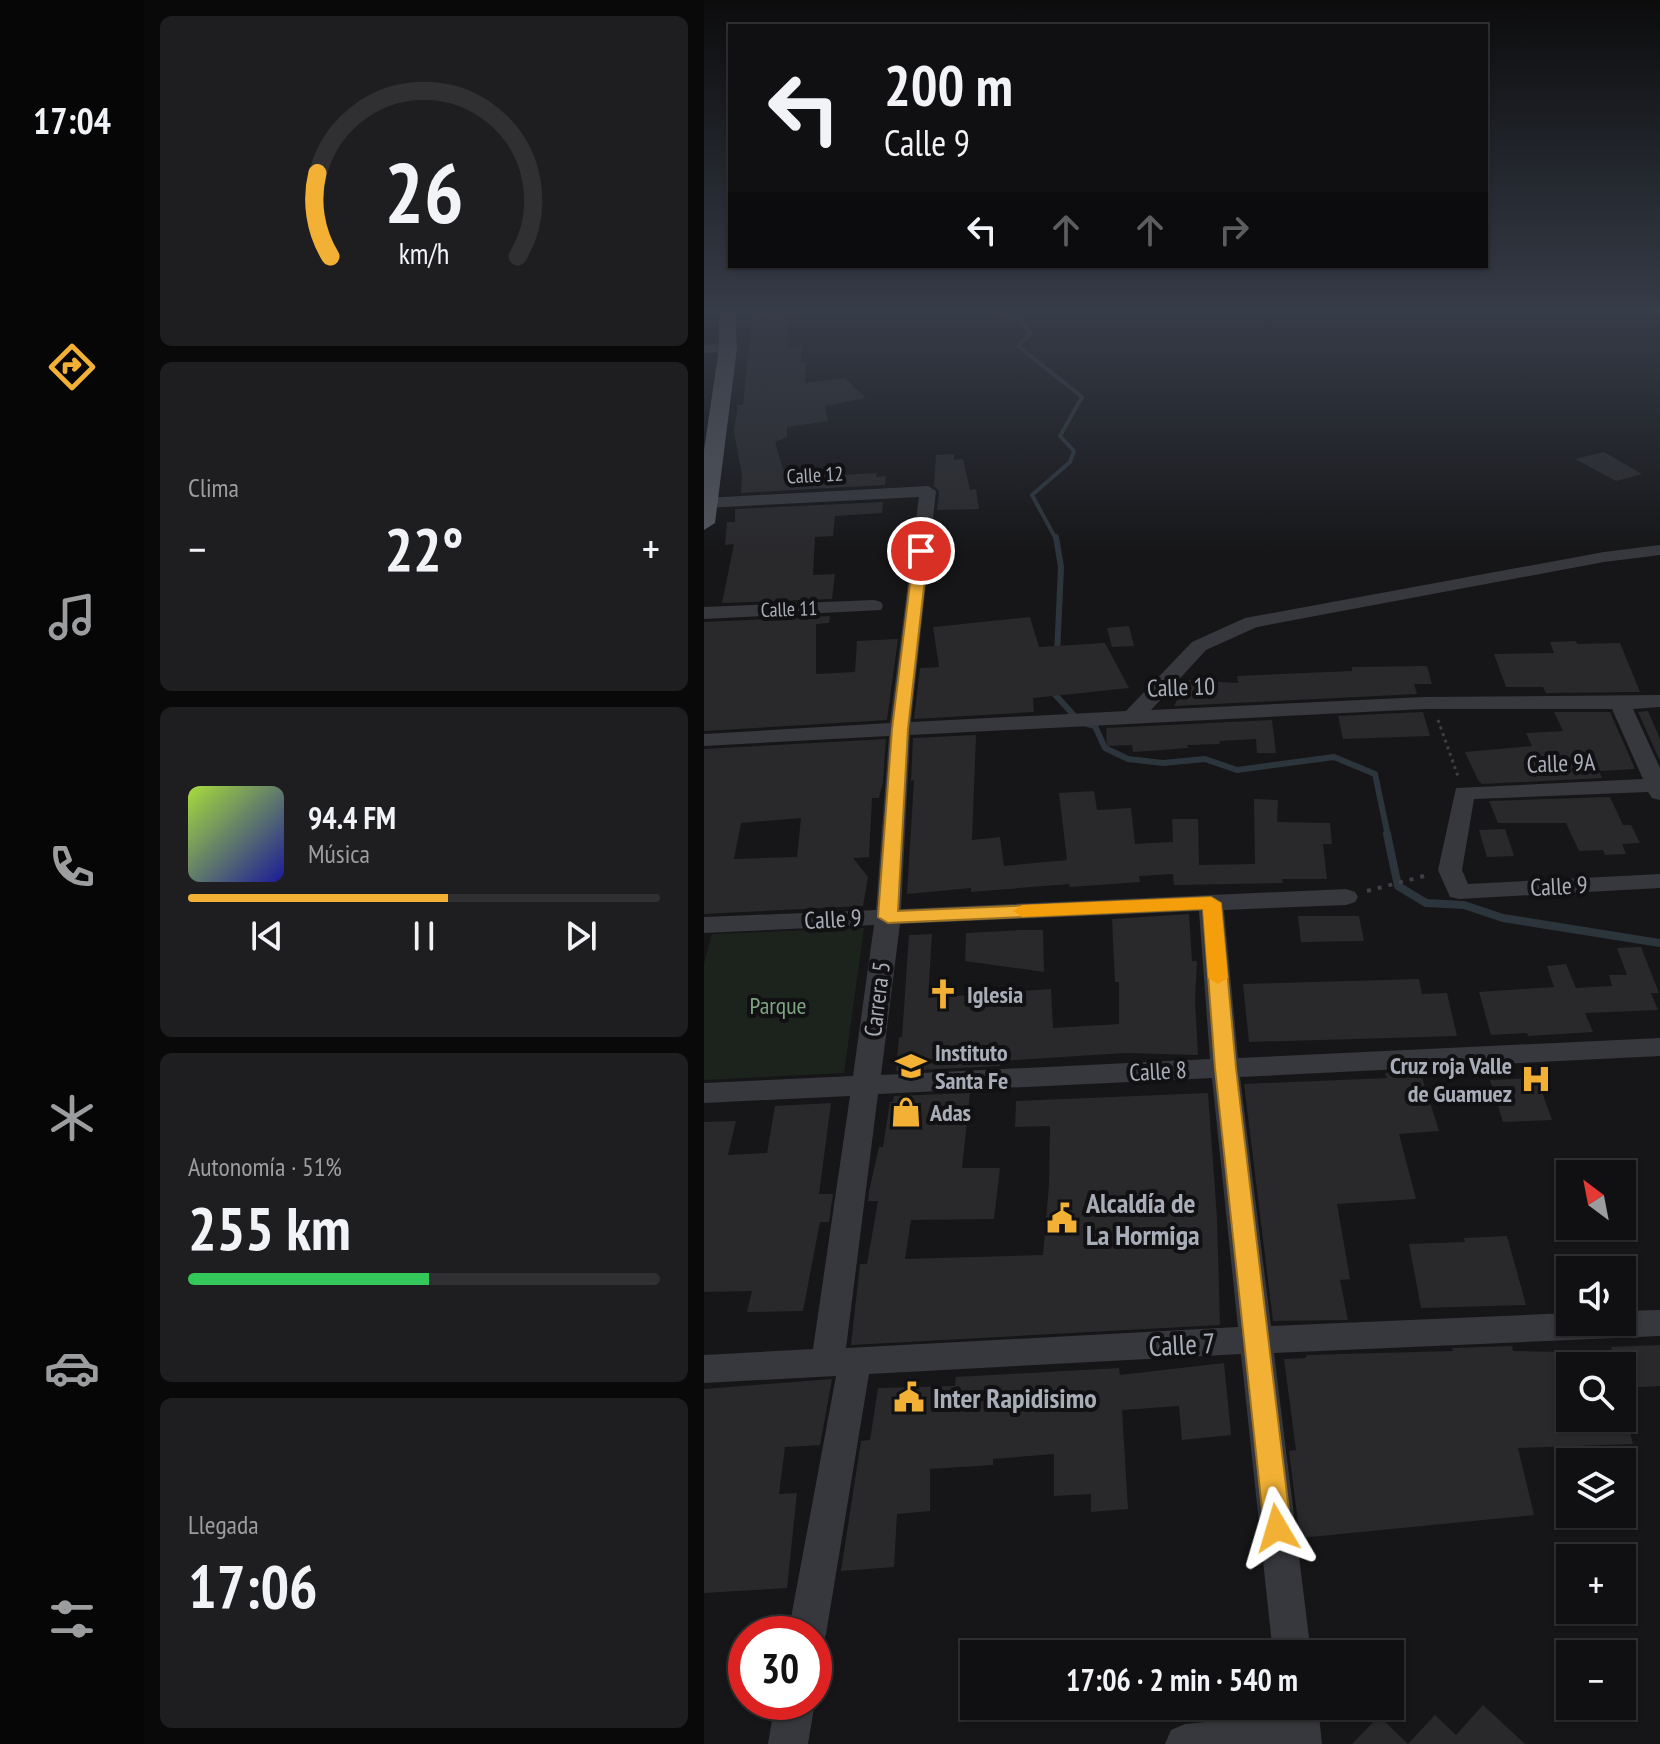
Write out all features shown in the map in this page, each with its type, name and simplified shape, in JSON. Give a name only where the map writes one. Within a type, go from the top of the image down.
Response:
[{"type":"main road","points":[[705,510],[722,393]]},
{"type":"street","name":"Calle 12","points":[[705,510],[928,491]]},
{"type":"street","name":"Carrera 5","points":[[809,1616],[842,1361],[866,1086],[888,917],[900,729],[928,491]]},
{"type":"street","points":[[1134,715],[1199,646],[1252,622],[1604,557],[1660,550]]},
{"type":"street","name":"Calle 11","points":[[704,613],[874,606]]},
{"type":"street","name":"Calle 10","points":[[704,740],[1134,715],[1432,703],[1620,704],[1660,701]]},
{"type":"street","points":[[1620,704],[1659,788]]},
{"type":"street","name":"Calle 9A","points":[[1464,793],[1659,788]]},
{"type":"street","points":[[1454,881],[1464,793]]},
{"type":"street","name":"Calle 9","points":[[1454,881],[1660,881]]},
{"type":"street","name":"Calle 9","points":[[704,925],[1346,897]]},
{"type":"street","points":[[1211,903],[1225,1068],[1290,1640]]},
{"type":"street","name":"Calle 8","points":[[704,1093],[1660,1047]]},
{"type":"street","name":"Calle 7","points":[[704,1369],[1255,1340],[1660,1323]]},
{"type":"street","points":[[788,1744],[792,1720]]},
{"type":"street","points":[[1185,1744],[1301,1728]]},
{"type":"path","points":[[1432,703],[1464,793]]},
{"type":"path","points":[[1346,897],[1454,881]]},
{"type":"green space","name":"Parque","points":[[864,928],[844,1073],[704,1080],[704,964],[712,934]]},
{"type":"building","points":[[744,393],[861,393],[866,398],[825,406],[828,421],[787,427],[787,437],[775,442],[784,472],[842,470],[842,475],[877,473],[876,477],[886,476],[885,485],[741,493],[742,476],[734,431],[738,405],[743,405]]},
{"type":"building","points":[[1604,452],[1642,474],[1616,481],[1575,459]]},
{"type":"building","points":[[954,454],[954,460],[963,459],[970,490],[976,489],[979,509],[937,510],[939,491],[934,486],[936,455]]},
{"type":"building","points":[[883,502],[882,513],[835,516],[833,536],[815,537],[813,575],[835,574],[832,599],[722,603],[734,544],[725,545],[727,522],[735,522],[735,509]]},
{"type":"building","points":[[830,616],[829,623],[816,624],[816,674],[855,672],[857,641],[898,639],[887,720],[704,731],[704,622]]},
{"type":"building","points":[[1030,617],[1039,647],[1105,643],[1129,688],[1033,698],[1034,712],[914,719],[920,668],[939,667],[933,627]]},
{"type":"building","points":[[1129,626],[1134,646],[1112,647],[1107,628]]},
{"type":"building","points":[[1576,641],[1577,644],[1620,643],[1640,692],[1546,693],[1543,687],[1506,687],[1494,654],[1554,653],[1550,642]]},
{"type":"building","points":[[1427,666],[1432,684],[1414,684],[1417,694],[1174,706],[1188,680],[1238,683],[1237,676],[1352,671],[1352,667]]},
{"type":"building","points":[[1648,711],[1660,739],[1660,761],[1638,712]]},
{"type":"building","points":[[1423,712],[1430,736],[1343,739],[1338,716]]},
{"type":"building","points":[[1554,712],[1610,712],[1635,769],[1599,771],[1602,778],[1482,784],[1478,780],[1465,752],[1532,746],[1526,733],[1563,731]]},
{"type":"building","points":[[1272,720],[1276,753],[1257,753],[1256,739],[1133,752],[1132,745],[1107,746],[1106,728]]},
{"type":"building","points":[[976,735],[972,840],[1000,837],[1004,866],[1067,860],[1059,793],[1094,791],[1097,810],[1131,808],[1135,844],[1173,842],[1172,819],[1198,819],[1199,865],[1255,864],[1254,799],[1278,800],[1277,822],[1330,823],[1332,844],[1323,844],[1327,879],[1174,885],[1173,874],[1139,876],[1140,882],[971,892],[971,888],[907,894],[914,780],[911,781],[913,738]]},
{"type":"building","points":[[886,739],[883,782],[879,798],[872,798],[869,857],[853,858],[868,877],[863,906],[704,914],[704,749]],"holes":[[[801,818],[797,857],[734,859],[741,823]]]},
{"type":"building","points":[[1610,797],[1623,825],[1631,825],[1640,843],[1622,844],[1626,854],[1605,855],[1603,850],[1579,851],[1566,823],[1498,823],[1489,801]]},
{"type":"building","points":[[1505,829],[1514,856],[1487,857],[1479,830]]},
{"type":"building","points":[[1189,914],[1192,961],[1197,961],[1195,1001],[1198,1055],[1125,1053],[1000,1061],[1000,1066],[896,1071],[899,1037],[902,1037],[909,935],[932,934],[928,998],[1051,989],[1053,1028],[1119,1024],[1119,982],[1115,982],[1112,919]]},
{"type":"building","points":[[1298,916],[1359,916],[1364,941],[1301,942]]},
{"type":"building","points":[[1043,930],[1044,972],[965,961],[966,933]]},
{"type":"building","points":[[1641,947],[1659,993],[1651,993],[1658,1010],[1585,1013],[1593,1032],[1491,1035],[1479,992],[1554,987],[1547,966],[1566,964],[1576,988],[1612,986],[1609,975],[1627,975],[1617,948]]},
{"type":"building","points":[[1419,979],[1422,994],[1447,993],[1457,1036],[1249,1042],[1243,984]]},
{"type":"building","points":[[1420,1071],[1439,1131],[1399,1134],[1416,1199],[1337,1204],[1350,1279],[1340,1280],[1348,1320],[1273,1321],[1244,1084],[1387,1078],[1385,1073]]},
{"type":"building","points":[[1537,1078],[1552,1120],[1503,1122],[1490,1080]]},
{"type":"building","points":[[970,1093],[962,1168],[1000,1168],[994,1219],[911,1220],[905,1259],[1043,1255],[1050,1126],[1015,1127],[1016,1101],[1208,1093],[1217,1218],[1220,1325],[851,1345],[860,1264],[867,1264],[878,1201],[868,1201],[869,1191],[879,1147],[883,1147],[890,1102],[893,1102],[894,1096]]},
{"type":"building","points":[[831,1103],[819,1194],[833,1194],[829,1222],[820,1222],[803,1311],[747,1312],[752,1291],[704,1292],[704,1122],[736,1121],[728,1155],[767,1153],[775,1106]]},
{"type":"building","points":[[1507,1236],[1526,1305],[1421,1308],[1409,1244],[1465,1242],[1464,1238]]},
{"type":"building","points":[[1660,1345],[1660,1386],[1636,1387],[1636,1352],[1612,1352],[1611,1347]]},
{"type":"building","points":[[1512,1346],[1513,1351],[1570,1352],[1556,1352],[1556,1432],[1630,1432],[1633,1444],[1518,1448],[1534,1515],[1300,1538],[1289,1451],[1296,1450],[1284,1359],[1305,1358],[1307,1355],[1453,1351],[1452,1348]]},
{"type":"building","points":[[1224,1363],[1231,1435],[1182,1440],[1179,1406],[1122,1410],[1128,1509],[1091,1512],[1091,1494],[1054,1496],[1054,1454],[993,1459],[993,1465],[930,1469],[930,1511],[897,1514],[894,1567],[841,1571],[861,1441],[870,1440],[878,1388],[955,1386],[956,1377],[1119,1368],[1120,1375]]},
{"type":"building","points":[[832,1379],[820,1445],[785,1447],[779,1494],[797,1493],[787,1588],[704,1593],[704,1389]]},
{"type":"building","points":[[1483,1705],[1525,1744],[1408,1744],[1435,1715],[1456,1735]]},
{"type":"building","points":[[1375,1720],[1383,1720],[1408,1744],[1352,1744]]},
{"type":"waterway","points":[[1056,539],[1032,495],[1070,462],[1074,451],[1060,436],[1082,397],[1077,393]]},
{"type":"waterway","points":[[1056,537],[1061,567],[1057,655]]},
{"type":"waterway","points":[[1049,688],[1080,722],[1095,726],[1105,748],[1128,759],[1163,763],[1205,759],[1237,770],[1334,757],[1375,774],[1388,836]]},
{"type":"waterway","points":[[1387,834],[1398,886],[1426,903],[1464,905],[1503,918],[1660,943]]},
{"type":"slow traffic","points":[[1022,911],[1211,903],[1218,978]]},
{"type":"place","name":"Iglesia","points":[[943,994]]},
{"type":"place","name":"Instituto Santa Fe","points":[[911,1066]]},
{"type":"place","name":"Cruz roja Valle de Guamuez","points":[[1536,1079]]},
{"type":"place","name":"Adas","points":[[906,1112]]},
{"type":"place","name":"Alcaldía de La Hormiga","points":[[1062,1218]]},
{"type":"place","name":"Inter Rapidisimo","points":[[909,1397]]},
{"type":"route","points":[[921,551],[900,729],[888,917],[1211,903],[1225,1068],[1277,1528]]}]
